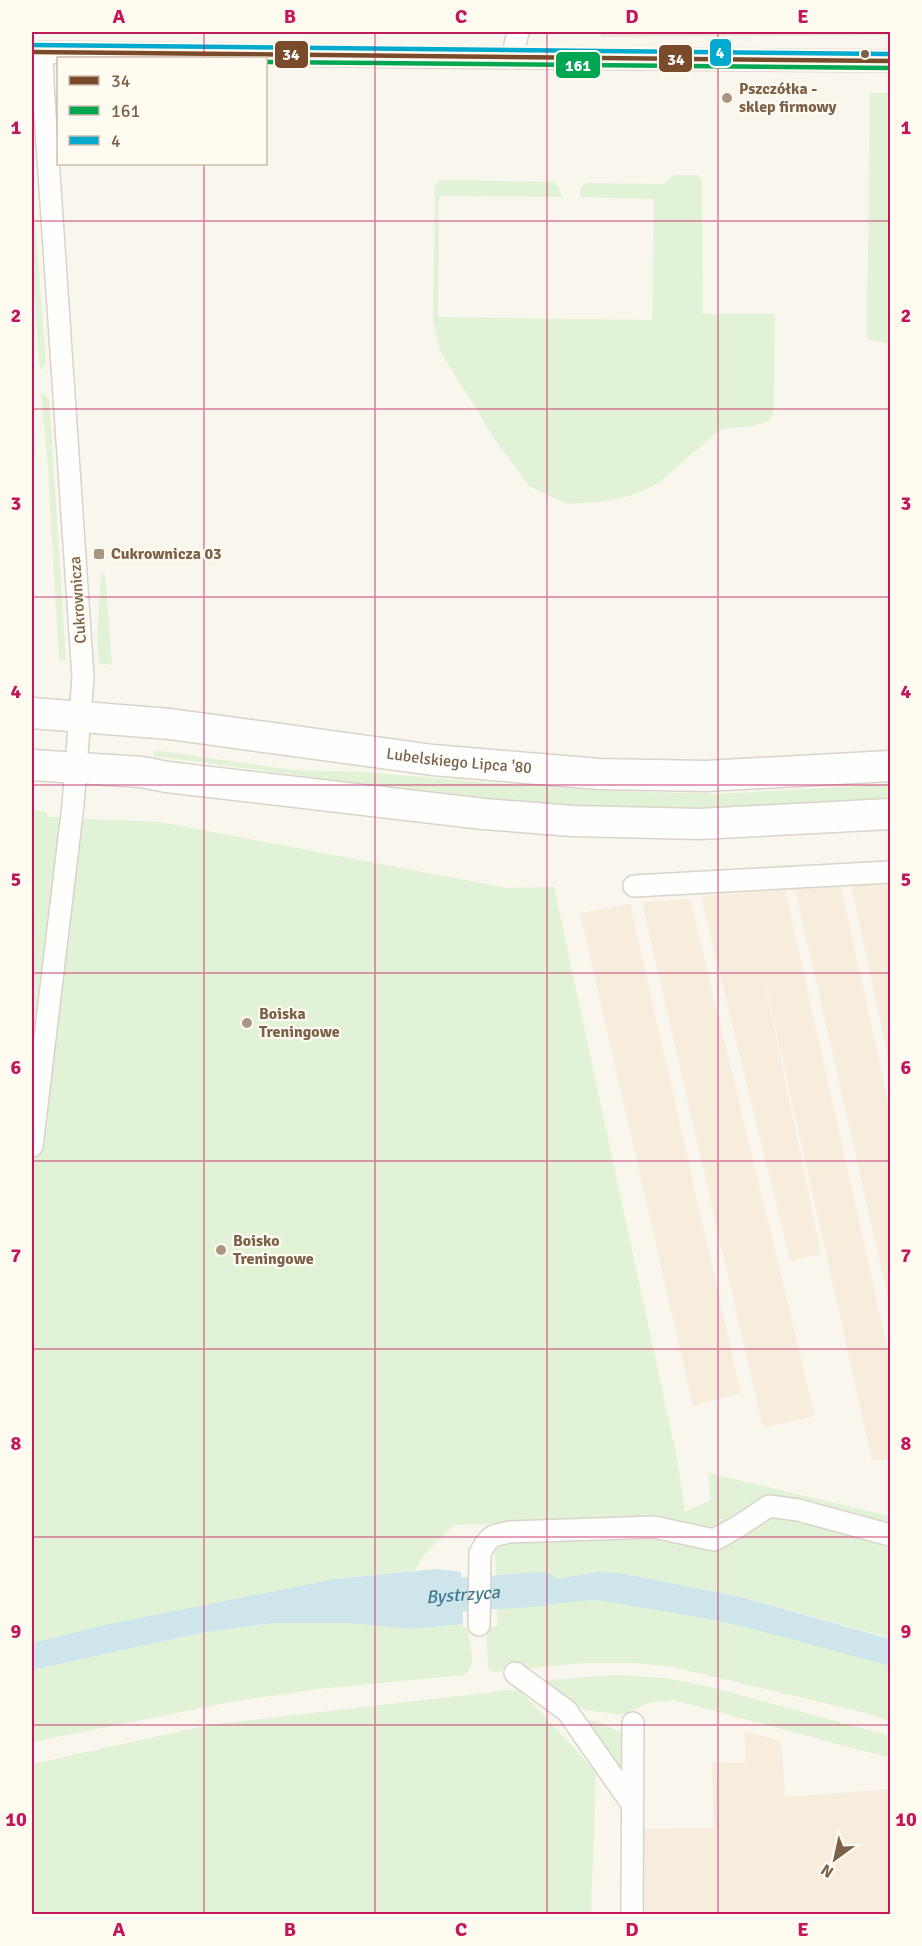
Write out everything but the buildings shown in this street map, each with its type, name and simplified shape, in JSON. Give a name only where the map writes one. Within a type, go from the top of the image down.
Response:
[{"type":"main road","name":"Lubelskiego Lipca '80","points":[[32,713],[170,724],[433,760],[599,774],[706,776],[891,766]]},
{"type":"main road","points":[[32,765],[142,772],[167,777],[484,814],[572,821],[700,824],[891,814]]},
{"type":"street","points":[[512,58],[518,32]]},
{"type":"street","points":[[37,52],[891,61]]},
{"type":"street","name":"Cukrownicza","points":[[32,1146],[76,768],[81,717],[82,661],[43,84],[37,52]]},
{"type":"street","points":[[634,886],[891,872]]},
{"type":"street","points":[[479,1625],[480,1553],[485,1542],[492,1535],[510,1532],[654,1527],[714,1540],[769,1506],[798,1509],[891,1535]]},
{"type":"street","points":[[515,1673],[567,1711],[632,1804]]},
{"type":"street","points":[[632,1914],[633,1723]]},
{"type":"shaded area","points":[[601,32],[890,32],[890,35],[601,37]]},
{"type":"shaded area","points":[[890,880],[890,1065],[851,885]]},
{"type":"shaded area","points":[[841,886],[890,1111],[890,1306],[795,889]]},
{"type":"shaded area","points":[[785,890],[890,1360],[890,1460],[872,1460],[759,954],[821,1254],[790,1261],[701,896]]},
{"type":"shaded area","points":[[690,899],[815,1416],[763,1428],[642,902]]},
{"type":"shaded area","points":[[630,904],[741,1393],[693,1406],[580,913]]},
{"type":"shaded area","points":[[745,1731],[781,1741],[785,1797],[890,1789],[890,1914],[644,1914],[642,1829],[714,1828],[712,1762],[746,1763]]},
{"type":"green space","points":[[870,93],[890,93],[890,344],[867,339]]},
{"type":"green space","points":[[674,175],[697,175],[702,181],[703,314],[775,314],[774,410],[769,421],[753,426],[721,429],[657,484],[630,496],[598,502],[567,504],[529,486],[496,441],[440,351],[433,321],[435,187],[440,180],[554,182],[560,189],[562,197],[439,196],[438,317],[652,320],[654,199],[580,197],[580,190],[586,183],[664,184]]},
{"type":"green space","points":[[32,180],[46,363],[40,371],[32,267]]},
{"type":"green space","points":[[41,392],[49,398],[66,660],[59,660],[48,468]]},
{"type":"green space","points":[[101,571],[105,574],[112,665],[99,663],[97,639]]},
{"type":"green space","points":[[154,750],[293,770],[364,772],[608,791],[719,794],[890,784],[890,800],[749,808],[612,808],[552,805],[153,756]]},
{"type":"green space","points":[[32,809],[47,812],[47,817],[160,822],[507,888],[554,887],[677,1459],[685,1512],[711,1500],[708,1473],[890,1516],[890,1638],[741,1597],[619,1573],[597,1572],[556,1579],[496,1581],[494,1524],[454,1525],[425,1554],[414,1571],[335,1579],[109,1624],[32,1643]]},
{"type":"green space","points":[[596,1600],[745,1627],[890,1666],[890,1721],[862,1712],[673,1667],[635,1663],[583,1663],[492,1672],[488,1668],[486,1628],[497,1626],[497,1609]]},
{"type":"green space","points":[[273,1623],[346,1623],[412,1629],[463,1624],[463,1627],[467,1627],[472,1658],[471,1667],[464,1675],[317,1689],[231,1702],[32,1742],[32,1670],[200,1633]]},
{"type":"green space","points":[[616,1675],[666,1678],[715,1688],[890,1736],[890,1758],[674,1700],[648,1703],[622,1715],[587,1710],[563,1701],[533,1681]]},
{"type":"green space","points":[[519,1689],[596,1772],[591,1914],[32,1914],[32,1764],[209,1725]]},
{"type":"green space","points":[[579,1718],[595,1721],[622,1733],[621,1780]]},
{"type":"water","points":[[436,1569],[461,1572],[463,1624],[412,1629],[346,1623],[273,1623],[200,1633],[32,1670],[32,1643],[109,1624],[335,1579]]},
{"type":"water","points":[[597,1572],[619,1573],[741,1597],[890,1639],[890,1666],[745,1627],[596,1600],[497,1609],[496,1581],[556,1579]]},
{"type":"waterway","name":"Bystrzyca","points":[[415,1598],[542,1589]]},
{"type":"transit line","name":"4","points":[[32,45],[890,54]]},
{"type":"transit line","name":"34","points":[[32,52],[890,61]]},
{"type":"transit line","name":"161","points":[[267,62],[890,68]]},
{"type":"place","name":"Pszczółka - sklep firmowy","points":[[727,98]]},
{"type":"place","name":"Cukrownicza 03","points":[[99,554]]},
{"type":"place","name":"Boiska Treningowe","points":[[247,1023]]},
{"type":"place","name":"Boisko Treningowe","points":[[221,1250]]}]
